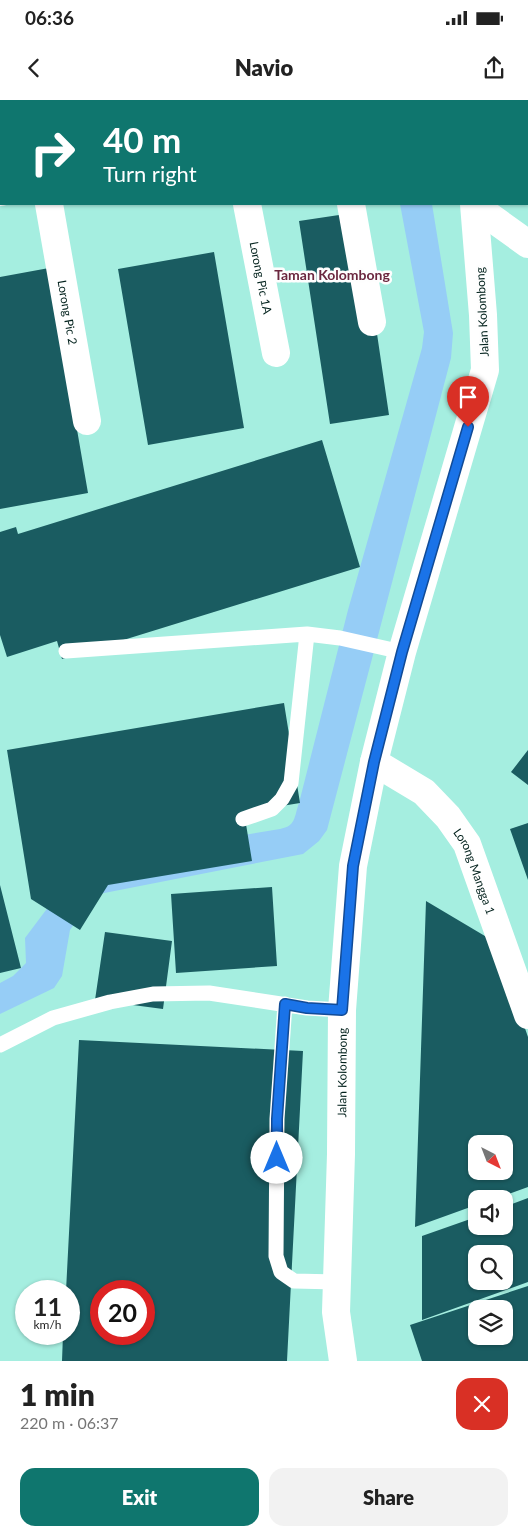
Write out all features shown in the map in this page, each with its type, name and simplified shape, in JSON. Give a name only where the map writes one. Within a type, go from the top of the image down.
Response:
[{"type":"street","name":"Lorong Pic 2","points":[[49,205],[87,421]]},
{"type":"street","name":"Lorong Pic 1A","points":[[247,205],[276,352]]},
{"type":"street","points":[[351,205],[372,322]]},
{"type":"street","points":[[474,205],[528,244]]},
{"type":"street","name":"Jalan Kolombong","points":[[343,1361],[336,1312],[341,1154],[342,1010],[353,866],[374,762],[389,649],[485,370],[483,315],[474,205]]},
{"type":"street","name":"Lorong Mangga 1","points":[[374,762],[424,792],[448,817],[467,844],[528,1016]]},
{"type":"lane","points":[[243,819],[272,809],[282,799],[291,783],[307,634]]},
{"type":"lane","points":[[66,651],[307,634],[340,638],[389,649]]},
{"type":"lane","points":[[0,1045],[53,1018],[110,1002],[153,994],[209,993],[307,1008],[342,1010]]},
{"type":"lane","points":[[285,1004],[277,1119],[276,1256],[281,1272],[294,1281],[337,1282]]},
{"type":"water","points":[[400,205],[432,205],[453,333],[451,358],[327,830],[319,841],[303,854],[94,895],[70,930],[62,976],[54,988],[0,1014],[0,983],[13,976],[26,963],[25,938],[82,862],[280,829],[289,826],[294,820],[348,610],[422,348],[424,332]]},
{"type":"building","points":[[359,212],[389,415],[330,424],[299,221]]},
{"type":"building","points":[[214,252],[244,428],[148,445],[118,269]]},
{"type":"building","points":[[49,268],[88,493],[0,509],[0,277]]},
{"type":"building","points":[[322,440],[360,567],[62,659],[57,641],[7,657],[0,635],[0,532],[16,527],[18,534]]},
{"type":"building","points":[[284,703],[300,803],[244,812],[252,861],[108,885],[80,930],[31,899],[7,750]]},
{"type":"building","points":[[528,750],[528,785],[511,772]]},
{"type":"building","points":[[528,823],[528,880],[510,829]]},
{"type":"building","points":[[0,885],[21,968],[0,973]]},
{"type":"building","points":[[272,887],[277,966],[176,973],[171,894]]},
{"type":"building","points":[[426,901],[495,942],[528,1037],[528,1187],[513,1192],[513,1190],[468,1190],[468,1208],[415,1227]]},
{"type":"building","points":[[105,932],[172,941],[163,1009],[95,1000]]},
{"type":"building","points":[[79,1040],[303,1051],[287,1361],[62,1361],[63,1345],[80,1345],[80,1280],[67,1280]]},
{"type":"building","points":[[528,1198],[528,1282],[513,1287],[513,1245],[468,1245],[468,1290],[506,1290],[478,1300],[468,1300],[468,1304],[422,1320],[422,1236],[468,1220],[468,1235],[513,1235],[513,1204]]},
{"type":"building","points":[[528,1286],[528,1361],[422,1361],[410,1325],[468,1306],[468,1345],[513,1345],[513,1300],[486,1300]]},
{"type":"district","name":"Taman Kolombong","points":[[332,274]]},
{"type":"route","points":[[277,1158],[277,1119],[285,1004],[307,1008],[342,1010],[353,866],[374,762],[402,652],[468,427]]}]
